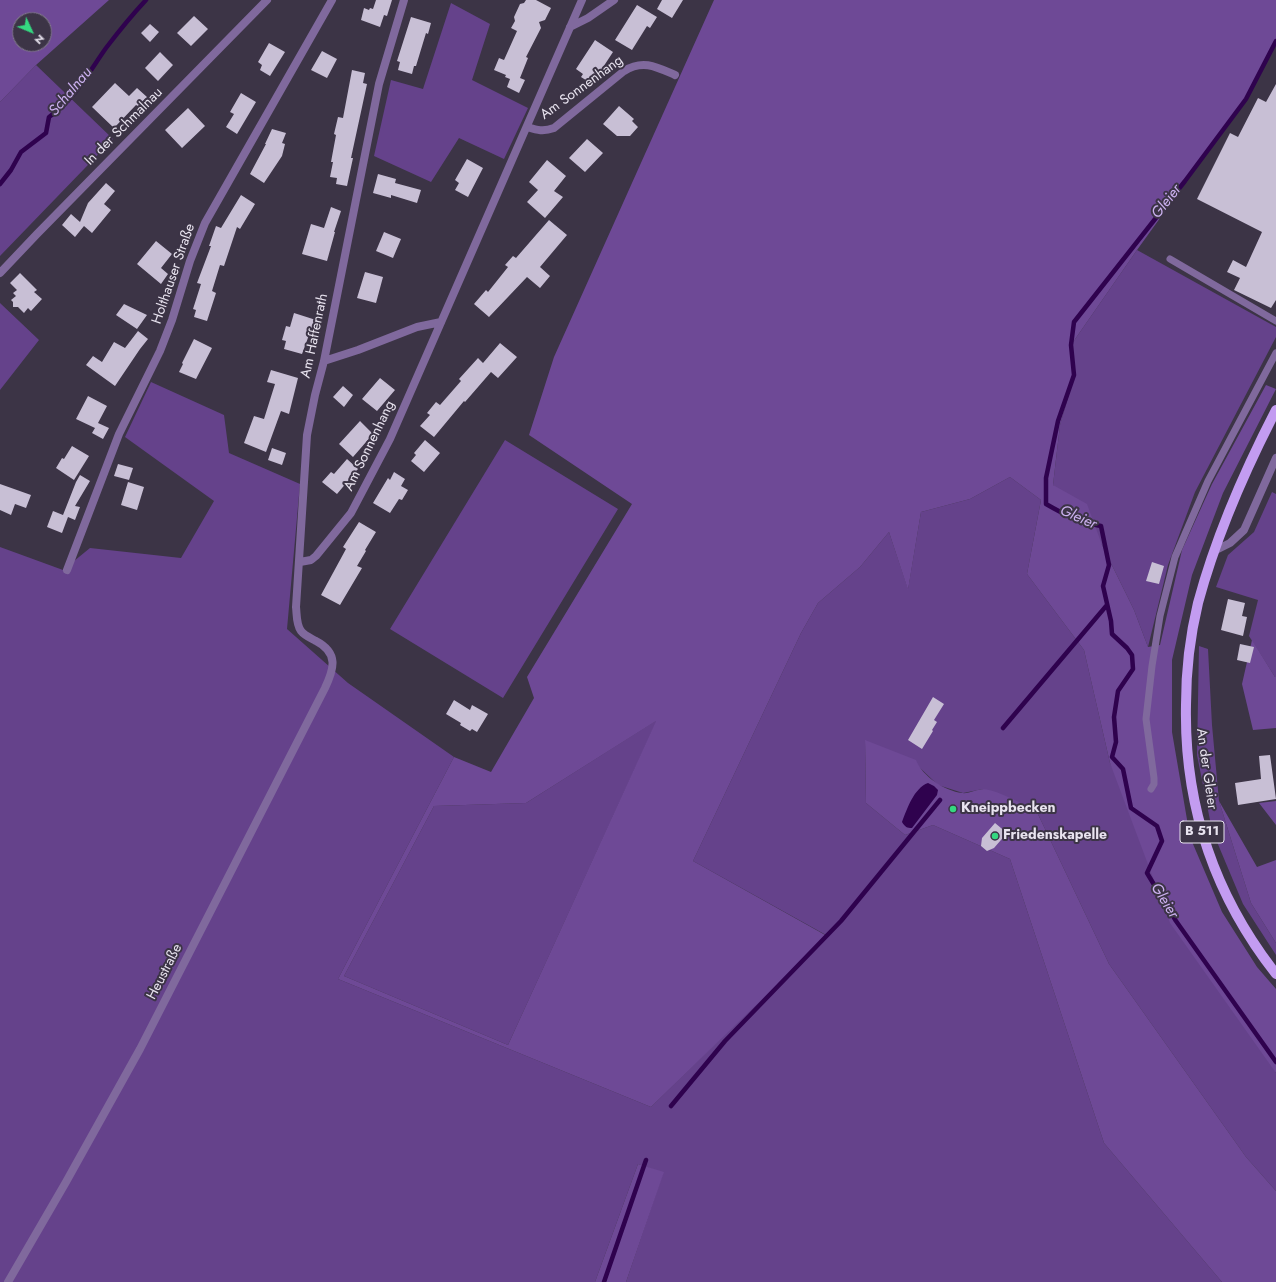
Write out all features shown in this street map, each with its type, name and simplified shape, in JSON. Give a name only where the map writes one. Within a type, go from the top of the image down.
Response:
[{"type":"main road","name":"An der Gleier","points":[[1276,410],[1233,500],[1214,551],[1198,604],[1186,672],[1186,745],[1190,778],[1201,828],[1212,862],[1224,890],[1245,930],[1276,974]]},
{"type":"street","name":"In der Schmalnau","points":[[0,273],[47,223],[267,0]]},
{"type":"street","name":"Holthauser Straße","points":[[67,570],[118,434],[160,351],[172,320],[190,261],[205,223],[332,0]]},
{"type":"street","name":"Am Haffenrath","points":[[333,668],[333,661],[329,652],[318,642],[304,635],[298,626],[296,607],[307,435],[324,361],[379,84],[404,0]]},
{"type":"street","name":"Am Sonnenhang","points":[[300,562],[311,560],[316,556],[351,513],[390,439],[582,0]]},
{"type":"street","points":[[570,27],[588,18],[614,0]]},
{"type":"street","name":"Am Sonnenhang","points":[[527,127],[540,131],[554,128],[624,71],[635,66],[650,65],[675,75]]},
{"type":"street","points":[[324,361],[358,350],[417,327],[441,322]]},
{"type":"street","points":[[1214,551],[1230,543],[1244,530],[1276,458]]},
{"type":"street","name":"Heustraße","points":[[8,1282],[140,1049],[325,688],[333,668]]},
{"type":"lane","points":[[1170,260],[1276,321]]},
{"type":"lane","points":[[1151,789],[1154,784],[1154,778],[1146,719],[1160,616],[1175,557],[1208,481],[1276,353]]},
{"type":"shaded area","points":[[0,0],[109,0],[52,51],[52,12],[12,12],[12,52],[51,52],[0,102]]},
{"type":"shaded area","points":[[714,0],[1276,0],[1276,45],[1246,99],[1137,250],[1071,345],[1075,374],[1060,425],[1053,485],[1087,504],[1102,545],[1134,610],[1148,647],[1160,645],[1182,550],[1212,484],[1266,385],[1276,389],[1223,493],[1192,575],[1172,660],[1172,732],[1190,837],[1222,912],[1257,967],[1276,989],[1276,1073],[1170,923],[1110,763],[1084,650],[1027,574],[1041,500],[1010,477],[970,499],[921,512],[908,590],[889,532],[860,567],[818,603],[801,633],[693,861],[827,936],[651,1107],[338,979],[454,757],[491,772],[534,698],[527,677],[632,504],[529,435],[554,357]],"holes":[[[656,721],[508,1045],[344,976],[434,806],[526,803]]]},
{"type":"shaded area","points":[[451,3],[490,24],[472,80],[528,108],[504,159],[459,138],[431,182],[374,156],[391,80],[423,89]]},
{"type":"shaded area","points":[[36,65],[113,139],[0,256],[0,102]]},
{"type":"shaded area","points":[[1137,250],[1276,327],[1276,337],[1195,492],[1168,565],[1148,647],[1134,610],[1102,545],[1053,485],[1060,425],[1075,374],[1071,345]]},
{"type":"shaded area","points":[[0,303],[39,340],[0,390]]},
{"type":"shaded area","points":[[151,382],[224,415],[229,453],[300,484],[287,629],[348,683],[454,757],[338,979],[651,1107],[826,935],[693,861],[801,633],[818,603],[860,567],[889,532],[908,589],[921,512],[970,499],[1010,477],[1041,500],[1027,574],[1084,650],[1110,763],[1276,1073],[1276,1191],[1246,1157],[1109,964],[1036,810],[983,789],[963,793],[938,785],[918,766],[865,741],[866,803],[905,835],[933,825],[1010,859],[1104,1143],[1222,1282],[626,1282],[663,1173],[638,1164],[595,1282],[0,1282],[0,547],[63,570],[90,548],[181,558],[214,501],[125,437]]},
{"type":"shaded area","points":[[505,440],[618,509],[503,698],[390,629]]},
{"type":"shaded area","points":[[1272,492],[1276,494],[1276,677],[1249,636],[1258,600],[1216,587],[1228,555],[1254,532]]},
{"type":"shaded area","points":[[1252,640],[1276,677],[1276,728],[1253,730],[1242,684]]},
{"type":"shaded area","points":[[1199,646],[1208,649],[1212,725],[1219,801],[1251,903],[1276,943],[1276,955],[1243,904],[1212,830],[1197,755]]},
{"type":"shaded area","points":[[657,720],[508,1045],[344,976],[434,806],[526,803]]},
{"type":"shaded area","points":[[865,740],[916,760],[923,772],[935,782],[955,792],[965,793],[981,789],[990,790],[1036,810],[1109,964],[1246,1157],[1276,1191],[1276,1282],[1222,1282],[1104,1143],[1010,859],[933,825],[905,835],[866,803]]},
{"type":"shaded area","points":[[928,783],[938,790],[937,795],[912,828],[906,827],[902,822],[909,805],[919,789]]},
{"type":"shaded area","points":[[1219,801],[1257,867],[1276,860],[1276,943],[1251,903]]},
{"type":"shaded area","points":[[1276,801],[1276,825],[1259,803]]},
{"type":"shaded area","points":[[638,1164],[664,1172],[626,1282],[595,1282]]},
{"type":"building","points":[[376,0],[392,0],[387,16],[384,15],[380,27],[361,20],[364,8],[369,10],[370,8],[373,9]]},
{"type":"building","points":[[526,0],[536,0],[551,8],[545,20],[539,22],[541,28],[526,57],[528,58],[520,78],[525,80],[519,93],[507,87],[510,79],[505,77],[506,75],[494,70],[499,58],[504,60],[517,31],[511,28],[515,21],[514,17],[520,4],[524,3]]},
{"type":"building","points":[[662,0],[683,0],[672,18],[657,9]]},
{"type":"building","points":[[637,5],[657,17],[650,28],[647,26],[632,50],[615,40]]},
{"type":"building","points":[[194,16],[208,29],[191,46],[177,33]]},
{"type":"building","points":[[411,17],[431,23],[412,74],[398,70],[400,62],[397,61]]},
{"type":"building","points":[[150,24],[159,32],[150,42],[141,33]]},
{"type":"building","points":[[595,40],[613,52],[592,84],[581,77],[583,74],[576,69]]},
{"type":"building","points":[[269,43],[285,52],[270,76],[260,70],[262,65],[258,62]]},
{"type":"building","points":[[322,51],[337,59],[327,78],[311,70]]},
{"type":"building","points":[[160,52],[173,65],[158,81],[145,68]]},
{"type":"building","points":[[352,70],[365,73],[363,83],[367,84],[351,158],[353,158],[347,186],[336,184],[337,178],[330,177],[336,135],[334,134],[338,117],[343,118]]},
{"type":"building","points":[[115,83],[129,96],[137,88],[147,97],[138,106],[136,105],[114,128],[92,107]]},
{"type":"building","points":[[1276,84],[1276,300],[1271,308],[1234,290],[1240,278],[1227,272],[1233,260],[1246,267],[1262,232],[1197,199],[1230,133],[1238,137],[1258,98],[1266,102]]},
{"type":"building","points":[[241,93],[256,102],[237,134],[226,127],[234,114],[230,112]]},
{"type":"building","points":[[619,106],[634,119],[632,121],[638,127],[630,136],[617,136],[603,124]]},
{"type":"building","points":[[188,108],[205,126],[182,148],[165,130]]},
{"type":"building","points":[[272,129],[286,133],[282,143],[285,144],[282,156],[264,183],[250,174]]},
{"type":"building","points":[[587,139],[603,153],[585,172],[569,158]]},
{"type":"building","points":[[467,159],[483,168],[468,197],[455,190],[459,183],[455,180]]},
{"type":"building","points":[[547,160],[566,176],[554,191],[563,197],[545,218],[527,202],[538,190],[529,182]]},
{"type":"building","points":[[378,174],[396,179],[395,183],[421,190],[417,203],[391,195],[391,198],[373,193]]},
{"type":"building","points":[[106,183],[115,191],[104,204],[111,210],[92,233],[84,226],[75,237],[62,225],[71,214],[80,222],[88,203]]},
{"type":"building","points":[[241,195],[255,204],[240,229],[237,227],[224,266],[220,265],[212,291],[216,293],[207,321],[194,317],[196,310],[193,309],[201,284],[197,283],[211,246],[209,246],[216,226],[221,228]]},
{"type":"building","points":[[331,207],[341,211],[327,261],[302,254],[311,224],[324,228]]},
{"type":"building","points":[[549,220],[567,235],[540,267],[550,276],[540,288],[527,277],[489,317],[474,304],[486,290],[488,292],[508,267],[505,265],[513,256],[516,258]]},
{"type":"building","points":[[384,232],[401,239],[393,258],[376,251]]},
{"type":"building","points":[[156,241],[172,254],[161,268],[168,274],[161,284],[137,264]]},
{"type":"building","points":[[365,272],[383,277],[376,303],[357,298]]},
{"type":"building","points":[[20,273],[37,290],[34,292],[42,299],[31,311],[28,308],[24,313],[18,307],[13,307],[13,302],[11,300],[16,296],[13,293],[17,290],[10,283]]},
{"type":"building","points":[[124,304],[147,315],[137,329],[116,315]]},
{"type":"building","points":[[294,313],[316,320],[311,336],[309,335],[302,354],[284,349],[286,341],[282,340],[286,326],[290,327]]},
{"type":"building","points":[[138,331],[148,339],[115,386],[86,365],[93,356],[102,362],[114,342],[125,348]]},
{"type":"building","points":[[194,339],[212,348],[196,379],[179,372]]},
{"type":"building","points":[[500,343],[517,357],[498,378],[491,372],[434,437],[420,426],[430,415],[427,413],[436,402],[440,405],[461,381],[459,379],[478,358],[483,363]]},
{"type":"building","points":[[271,370],[298,378],[289,414],[281,411],[266,452],[244,443],[254,416],[264,419],[275,384],[267,382]]},
{"type":"building","points":[[380,378],[395,390],[377,411],[362,399]]},
{"type":"building","points":[[343,386],[353,395],[344,407],[333,397]]},
{"type":"building","points":[[88,396],[107,406],[98,423],[109,428],[103,439],[92,433],[95,428],[76,419]]},
{"type":"building","points":[[360,421],[373,434],[353,457],[339,444]]},
{"type":"building","points":[[425,440],[440,453],[424,472],[411,461],[416,455],[414,453]]},
{"type":"building","points":[[72,446],[89,456],[74,480],[56,468]]},
{"type":"building","points":[[272,448],[286,453],[282,465],[268,460]]},
{"type":"building","points":[[347,459],[358,469],[337,494],[322,482],[331,472],[334,474]]},
{"type":"building","points":[[118,464],[133,468],[129,480],[114,476]]},
{"type":"building","points":[[394,472],[405,479],[401,486],[408,490],[402,500],[399,499],[390,513],[373,503],[388,478],[390,480]]},
{"type":"building","points":[[80,475],[90,481],[75,506],[80,507],[75,520],[68,517],[62,533],[47,527],[53,511],[63,515]]},
{"type":"building","points":[[128,482],[144,487],[137,510],[121,505]]},
{"type":"building","points":[[0,484],[31,495],[26,508],[15,504],[11,515],[0,510]]},
{"type":"building","points":[[359,522],[376,532],[357,566],[362,568],[340,605],[321,595],[346,549],[343,547]]},
{"type":"building","points":[[1152,562],[1164,566],[1159,584],[1146,581]]},
{"type":"building","points":[[1228,599],[1245,603],[1242,616],[1247,617],[1243,636],[1221,630]]},
{"type":"building","points":[[1240,644],[1254,647],[1250,663],[1237,660]]},
{"type":"building","points":[[933,697],[944,704],[934,720],[937,722],[932,730],[933,731],[922,749],[908,740]]},
{"type":"building","points":[[454,700],[470,710],[472,705],[488,714],[477,732],[472,729],[470,731],[460,725],[461,723],[446,714]]},
{"type":"building","points":[[1270,755],[1276,799],[1238,805],[1235,783],[1261,779],[1259,756]]},
{"type":"building","name":"Friedenskapelle","points":[[995,823],[1007,833],[994,848],[987,851],[981,846],[982,838]]},
{"type":"waterway","name":"Schalnau","points":[[0,184],[11,170],[21,152],[46,133],[49,117],[74,94],[106,48],[146,0]]},
{"type":"waterway","name":"Gleier","points":[[1276,41],[1246,99],[1185,181],[1074,322],[1071,345],[1074,375],[1058,421],[1046,478],[1046,504],[1072,518],[1101,526],[1109,565],[1103,586],[1111,621],[1112,634],[1127,648],[1132,655],[1133,669],[1118,691],[1114,717],[1116,742],[1112,757],[1123,769],[1131,808],[1157,826],[1162,841],[1147,873],[1176,921],[1276,1062]]},
{"type":"waterway","points":[[1003,728],[1107,605]]},
{"type":"waterway","points":[[671,1106],[725,1041],[841,921],[940,800]]},
{"type":"waterway","points":[[604,1282],[646,1160]]},
{"type":"place","name":"Kneippbecken","points":[[953,809]]},
{"type":"place","name":"Friedenskapelle","points":[[995,836]]}]
